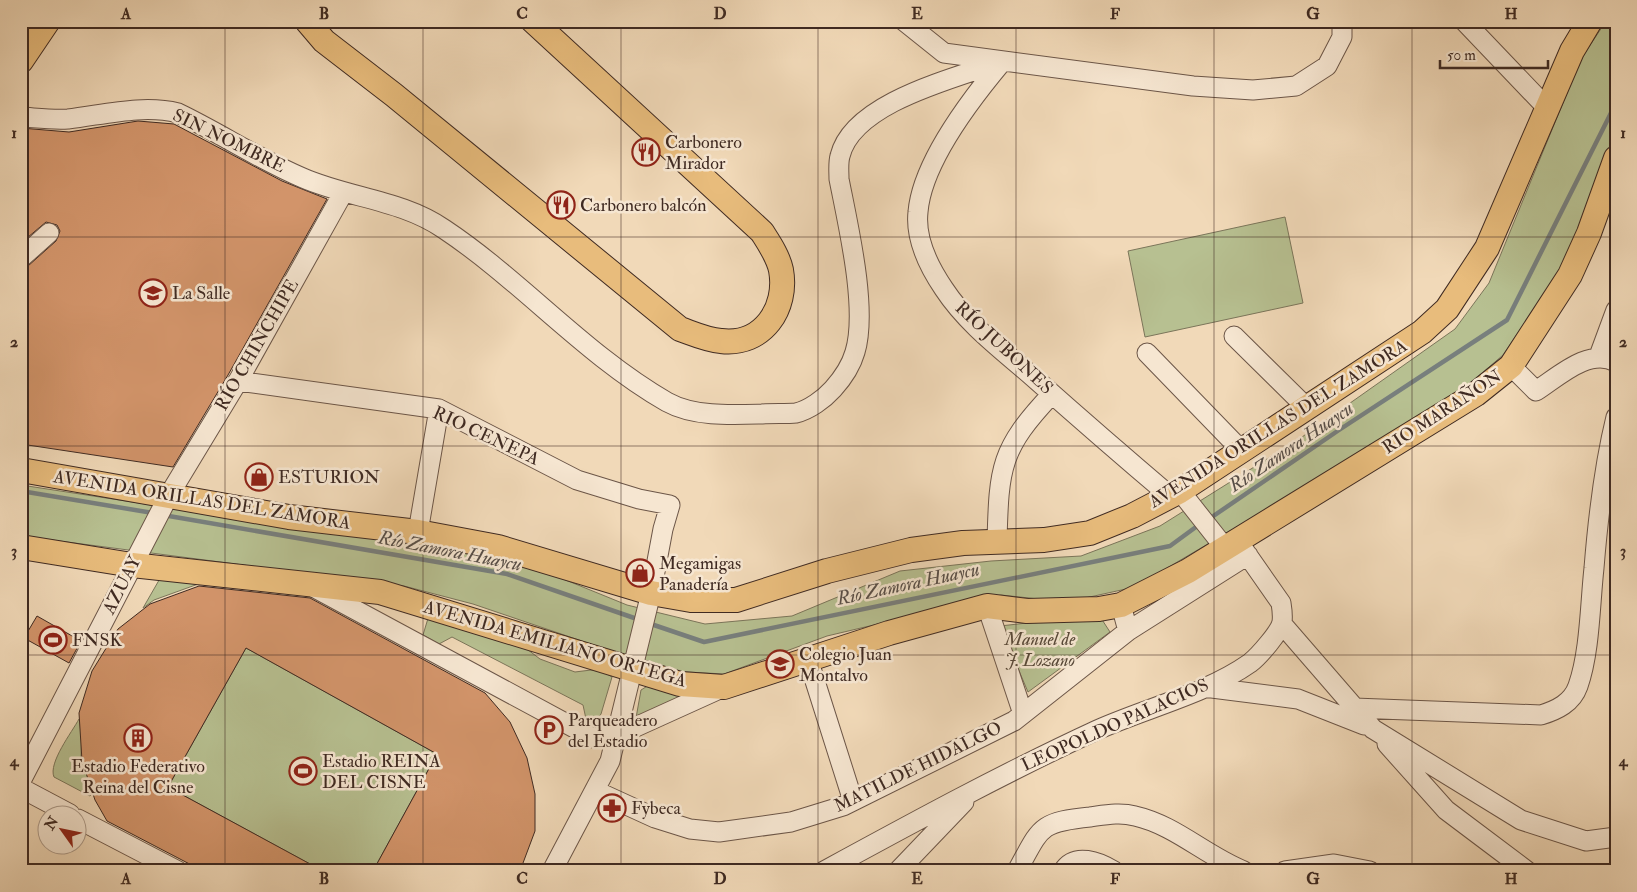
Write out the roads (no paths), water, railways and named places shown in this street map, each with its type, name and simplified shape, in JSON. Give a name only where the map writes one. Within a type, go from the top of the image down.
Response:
[{"type":"main road","points":[[23,57],[48,21]]},
{"type":"main road","points":[[307,21],[324,41],[394,94],[680,329],[701,337],[723,342],[748,337],[764,328],[779,309],[782,289],[781,269],[773,249],[762,232],[533,21]]},
{"type":"main road","name":"AVENIDA ORILLAS DEL ZAMORA","points":[[21,470],[165,502],[418,532],[498,547],[650,600],[736,600],[827,571],[911,550],[997,541],[1044,540],[1090,533],[1132,516],[1175,493],[1422,332],[1447,309],[1488,248],[1572,51],[1590,21]]},
{"type":"main road","name":"RIO MARAÑON","points":[[1237,548],[1476,394],[1511,366],[1570,275],[1589,232],[1616,158]]},
{"type":"main road","name":"AVENIDA EMILIANO ORTEGA","points":[[21,547],[134,560],[309,585],[380,592],[577,651],[634,662],[680,684],[724,686],[889,633],[987,606],[1027,611],[1099,609],[1121,605],[1237,548]]},
{"type":"street","points":[[904,21],[944,53],[1193,86],[1253,90],[1296,86],[1327,66],[1342,37],[1342,21]]},
{"type":"street","points":[[1464,21],[1548,108]]},
{"type":"street","name":"SIN NOMBRE","points":[[21,117],[65,119],[165,110],[194,121],[302,178],[344,192],[402,207],[444,228],[503,274],[566,329],[647,390],[670,403],[685,409],[729,415],[798,412],[824,398],[843,378],[855,353],[861,316],[839,179],[840,157],[848,138],[865,119],[891,102],[1003,61]]},
{"type":"street","name":"RÍO JUBONES","points":[[1003,61],[965,106],[928,176],[918,212],[920,241],[944,289],[982,332],[1052,394],[1175,493],[1237,548]]},
{"type":"street","name":"RÍO CHINCHIPE","points":[[165,502],[238,381],[344,192]]},
{"type":"street","points":[[21,258],[49,233]]},
{"type":"street","points":[[1511,366],[1536,392],[1588,358],[1607,359],[1616,310]]},
{"type":"street","points":[[1234,336],[1307,408]]},
{"type":"street","points":[[1147,353],[1241,450]]},
{"type":"street","name":"RIO CENEPA","points":[[238,381],[439,409],[577,480],[639,499],[670,505],[663,529],[650,600]]},
{"type":"street","points":[[997,541],[998,492],[1005,458],[1015,437],[1052,394]]},
{"type":"street","points":[[418,532],[439,409]]},
{"type":"street","points":[[1354,708],[1541,715],[1562,708],[1578,687],[1591,612],[1602,489],[1616,417]]},
{"type":"street","name":"AZUAY","points":[[21,781],[165,502]]},
{"type":"street","points":[[1237,548],[1281,603],[1282,624],[1354,708],[1446,810],[1527,871]]},
{"type":"street","name":"MATILDE HIDALGO","points":[[596,791],[673,824],[690,829],[719,832],[791,822],[853,801],[1014,721],[1237,548]]},
{"type":"street","name":"AVENIDA EMILIANO ORTEGA","points":[[309,585],[593,738],[618,735],[724,686]]},
{"type":"street","points":[[552,871],[596,791],[610,761],[650,600]]},
{"type":"street","points":[[1121,605],[1128,631]]},
{"type":"street","points":[[987,606],[1023,714]]},
{"type":"street","name":"LEOPOLDO PALACIOS","points":[[824,871],[985,783],[1129,715],[1204,687],[1250,662],[1261,653],[1282,624]]},
{"type":"street","points":[[808,659],[853,801]]},
{"type":"street","points":[[1204,687],[1298,699],[1322,707],[1373,729],[1521,820],[1586,841],[1616,837]]},
{"type":"street","points":[[898,871],[946,818],[985,783]]},
{"type":"street","points":[[21,788],[51,804]]},
{"type":"street","points":[[1017,871],[1038,834],[1047,825],[1060,820],[1121,814],[1136,816],[1163,826],[1244,871]]},
{"type":"street","points":[[88,824],[178,871]]},
{"type":"street","points":[[1063,871],[1071,862],[1079,860],[1097,862],[1114,871]]},
{"type":"street","points":[[1285,871],[1334,864],[1370,871]]},
{"type":"waterway","name":"Río Zamora Huaycu","points":[[1209,519],[1339,430],[1507,320],[1616,103]]},
{"type":"waterway","name":"Río Zamora Huaycu","points":[[21,491],[153,513]]},
{"type":"waterway","name":"Río Zamora Huaycu","points":[[163,515],[507,574],[640,620]]},
{"type":"waterway","name":"Río Zamora Huaycu","points":[[648,623],[704,642],[1170,546],[1200,524]]},
{"type":"place","name":"Carbonero Mirador","points":[[646,152]]},
{"type":"place","name":"Carbonero balcón","points":[[561,205]]},
{"type":"place","name":"La Salle","points":[[153,293]]},
{"type":"place","name":"ESTURION","points":[[259,477]]},
{"type":"place","name":"Megamigas Panadería","points":[[640,573]]},
{"type":"place","name":"FNSK","points":[[53,640]]},
{"type":"place","name":"Colegio Juan Montalvo","points":[[780,664]]},
{"type":"place","name":"Parqueadero del Estadio","points":[[549,730]]},
{"type":"place","name":"Estadio Federativo Reina del Cisne","points":[[138,738]]},
{"type":"place","name":"Estadio REINA DEL CISNE","points":[[303,771]]},
{"type":"place","name":"Fybeca","points":[[612,808]]},
{"type":"park label","name":"Manuel de J. Lozano","points":[[1040,649]]}]
